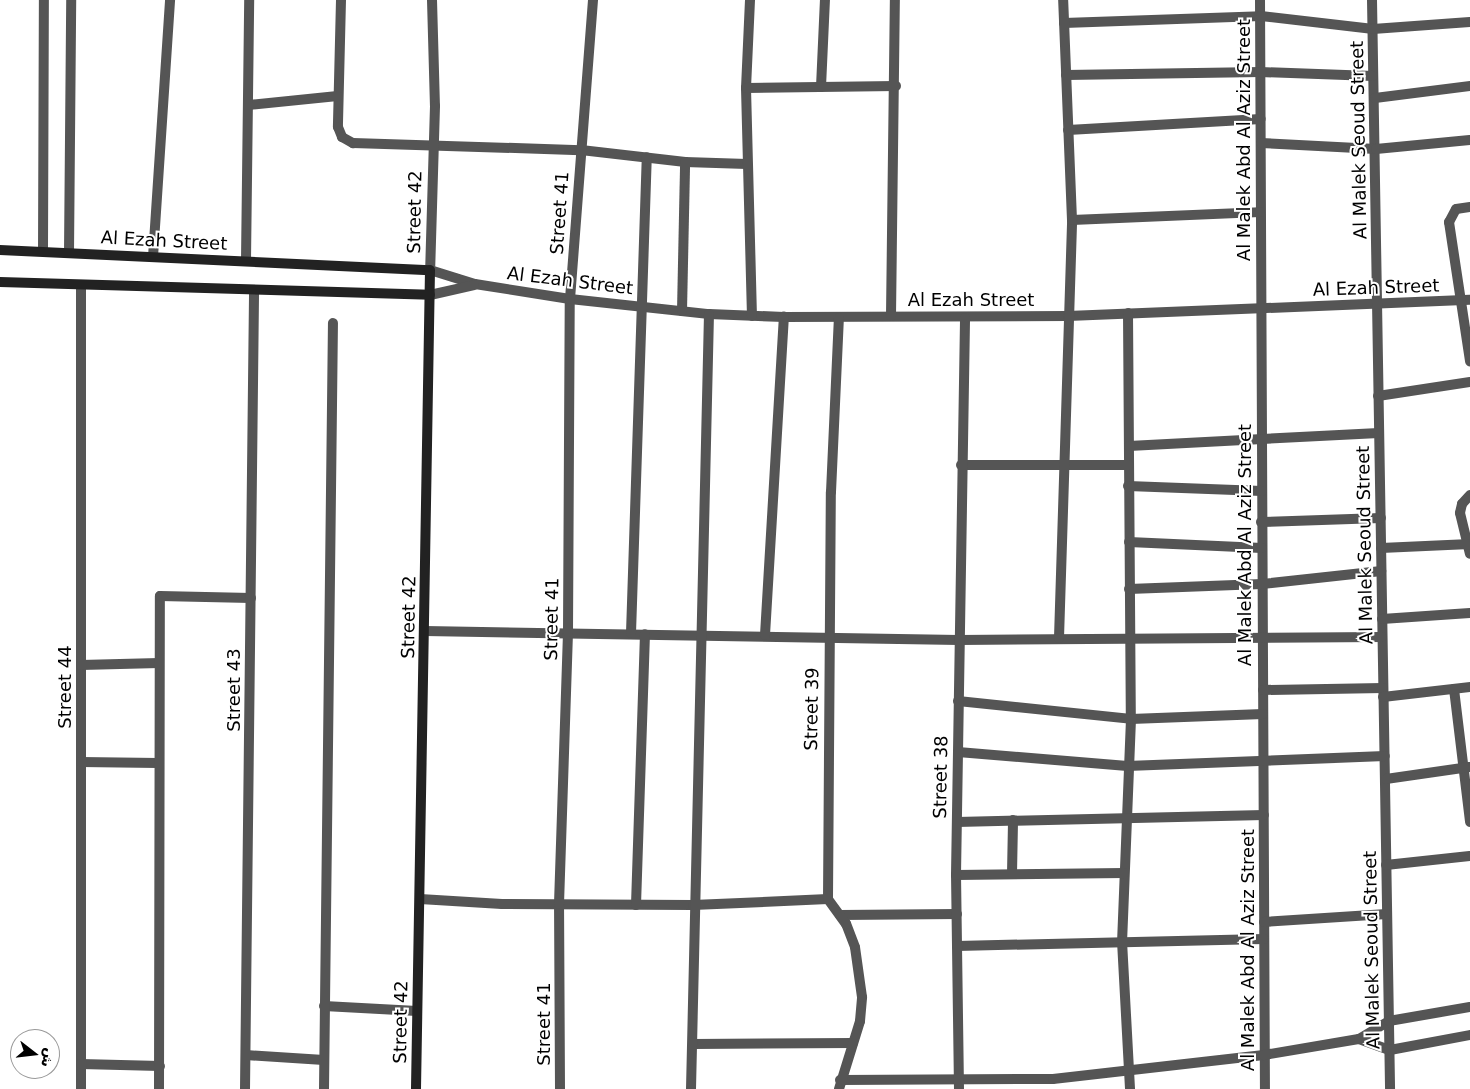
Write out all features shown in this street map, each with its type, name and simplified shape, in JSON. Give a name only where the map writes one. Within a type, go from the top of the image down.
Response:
[{"type":"main road","name":"Al Ezah Street","points":[[0,250],[430,270]]},
{"type":"main road","name":"Street 42","points":[[416,1089],[430,270]]},
{"type":"main road","name":"Al Ezah Street","points":[[0,282],[254,292],[430,295]]},
{"type":"street","points":[[43,252],[44,0]]},
{"type":"street","points":[[69,253],[71,0]]},
{"type":"street","points":[[153,257],[170,0]]},
{"type":"street","points":[[246,261],[249,0]]},
{"type":"street","points":[[341,0],[338,127],[347,140],[365,145],[581,150],[685,162],[746,164]]},
{"type":"street","name":"Street 42","points":[[430,270],[432,146],[435,106],[432,0]]},
{"type":"street","name":"Street 41","points":[[560,1089],[560,904],[568,632],[570,299],[593,0]]},
{"type":"street","points":[[750,0],[746,88],[746,164],[752,316]]},
{"type":"street","points":[[820,88],[825,0]]},
{"type":"street","points":[[891,316],[896,86],[895,0]]},
{"type":"street","points":[[1059,638],[1066,465],[1068,316],[1072,220],[1063,0]]},
{"type":"street","name":"Al Malek Abd Al Aziz Street","points":[[1260,0],[1265,1089]]},
{"type":"street","name":"Al Malek Seoud Street","points":[[1372,0],[1376,149],[1378,396],[1390,1089]]},
{"type":"street","points":[[1064,23],[1261,16],[1373,29],[1470,22]]},
{"type":"street","points":[[1066,75],[1261,72],[1373,76]]},
{"type":"street","points":[[746,88],[896,86]]},
{"type":"street","points":[[1375,98],[1470,86]]},
{"type":"street","points":[[248,105],[338,96]]},
{"type":"street","points":[[1068,130],[1261,119]]},
{"type":"street","points":[[1261,143],[1376,149],[1470,140]]},
{"type":"street","points":[[630,633],[647,158]]},
{"type":"street","points":[[682,311],[685,162]]},
{"type":"street","points":[[1470,207],[1456,209],[1450,222],[1465,301],[1470,361]]},
{"type":"street","points":[[1072,220],[1260,212]]},
{"type":"street","name":"Al Ezah Street","points":[[430,270],[474,284],[570,299],[708,314],[784,318],[1068,316],[1261,308],[1378,306],[1465,301]]},
{"type":"street","name":"Al Ezah Street","points":[[430,295],[474,284]]},
{"type":"street","name":"Street 44","points":[[81,285],[81,1089]]},
{"type":"street","name":"Street 43","points":[[245,1089],[254,292]]},
{"type":"street","points":[[1128,313],[1130,719],[1122,941],[1131,1070],[1130,1089]]},
{"type":"street","points":[[691,1089],[693,905],[708,314]]},
{"type":"street","points":[[765,635],[784,318]]},
{"type":"street","name":"Street 39","points":[[828,899],[829,636],[839,318]]},
{"type":"street","name":"Street 38","points":[[959,1085],[956,875],[961,465],[965,318]]},
{"type":"street","points":[[324,1089],[333,323]]},
{"type":"street","points":[[1378,396],[1470,382]]},
{"type":"street","points":[[1129,446],[1379,433]]},
{"type":"street","points":[[961,465],[1129,465]]},
{"type":"street","points":[[1128,486],[1262,491]]},
{"type":"street","points":[[1470,495],[1462,504],[1460,513],[1470,544],[1470,554]]},
{"type":"street","points":[[1262,522],[1381,518]]},
{"type":"street","points":[[1129,542],[1262,548]]},
{"type":"street","points":[[1381,548],[1470,544]]},
{"type":"street","points":[[1129,589],[1262,584],[1381,571]]},
{"type":"street","points":[[159,1089],[158,763],[160,596],[251,598]]},
{"type":"street","points":[[1382,619],[1470,613]]},
{"type":"street","points":[[425,631],[829,636],[959,640],[1382,636]]},
{"type":"street","points":[[636,905],[644,634]]},
{"type":"street","points":[[81,665],[159,663]]},
{"type":"street","points":[[1262,690],[1383,692],[1470,687]]},
{"type":"street","points":[[1454,689],[1467,767],[1470,822]]},
{"type":"street","points":[[958,701],[1130,719],[1263,714]]},
{"type":"street","points":[[958,752],[1127,766],[1385,756]]},
{"type":"street","points":[[81,762],[158,763]]},
{"type":"street","points":[[1386,779],[1467,767]]},
{"type":"street","points":[[957,822],[1264,815]]},
{"type":"street","points":[[1012,874],[1013,820]]},
{"type":"street","points":[[1386,865],[1470,856]]},
{"type":"street","points":[[956,875],[1124,873]]},
{"type":"street","points":[[420,899],[636,905],[693,905],[828,899],[840,915],[856,948],[862,997],[853,1042],[839,1085],[1053,1084],[1131,1070],[1264,1055],[1359,1039],[1389,1022],[1470,1007]]},
{"type":"street","points":[[840,915],[957,914]]},
{"type":"street","points":[[1264,922],[1387,914]]},
{"type":"street","points":[[957,946],[1264,939]]},
{"type":"street","points":[[324,1006],[417,1011]]},
{"type":"street","points":[[1359,1039],[1390,1050],[1470,1035]]},
{"type":"street","points":[[692,1044],[853,1042]]},
{"type":"street","points":[[246,1055],[324,1060]]},
{"type":"street","points":[[81,1064],[160,1066]]}]
